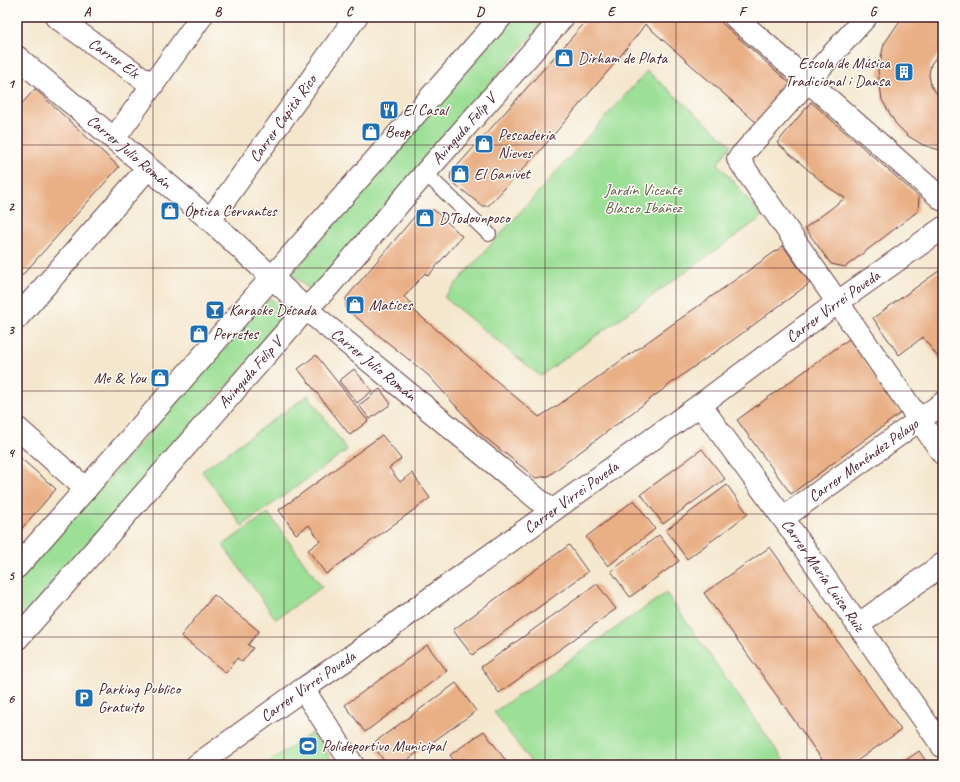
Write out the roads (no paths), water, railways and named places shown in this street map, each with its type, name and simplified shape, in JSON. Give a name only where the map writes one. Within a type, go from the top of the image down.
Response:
[{"type":"street","name":"Carrer Elx","points":[[56,17],[152,85]]},
{"type":"street","name":"Carrer Elx","points":[[114,139],[201,17]]},
{"type":"street","name":"Carrer Capità Rico","points":[[210,220],[356,17]]},
{"type":"street","points":[[17,567],[501,17]]},
{"type":"street","name":"Avinguda Felip V","points":[[17,639],[306,309],[329,286],[425,173],[563,17]]},
{"type":"street","points":[[735,17],[943,200]]},
{"type":"street","points":[[866,17],[738,159],[943,454]]},
{"type":"street","name":"Carrer Julio Román","points":[[18,61],[210,220],[306,309],[552,511]]},
{"type":"street","points":[[17,318],[148,168]]},
{"type":"street","name":"Carrer Virrei Poveda","points":[[197,765],[356,653],[700,405],[838,302],[943,228]]},
{"type":"street","name":"Carrer Menéndez Pelayo","points":[[783,518],[943,403]]},
{"type":"street","name":"Carrer María Luisa Ruiz","points":[[700,405],[783,518],[858,625],[937,725],[943,747]]},
{"type":"street","points":[[17,428],[86,488]]},
{"type":"street","points":[[858,625],[943,564]]},
{"type":"street","points":[[303,689],[353,765]]},
{"type":"lane","points":[[425,173],[489,234]]},
{"type":"place","name":"Dirham de Plata","points":[[564,58]]},
{"type":"place","name":"Escola de Música Tradicional i Dansa","points":[[904,72]]},
{"type":"place","name":"El Casal","points":[[389,110]]},
{"type":"place","name":"Beep","points":[[371,132]]},
{"type":"place","name":"Pescadería Nieves","points":[[484,144]]},
{"type":"place","name":"El Ganivet","points":[[460,174]]},
{"type":"place","name":"Óptica Cervantes","points":[[170,211]]},
{"type":"place","name":"D'Todounpoco","points":[[425,218]]},
{"type":"place","name":"Matíces","points":[[355,305]]},
{"type":"place","name":"Karaoke Década","points":[[215,310]]},
{"type":"place","name":"Perretes","points":[[199,334]]},
{"type":"place","name":"Me & You","points":[[160,378]]},
{"type":"place","name":"Parking Publico Gratuito","points":[[84,698]]},
{"type":"place","name":"Polideportivo Municipal","points":[[308,746]]},
{"type":"park label","name":"Jardín Vicente Blasco Ibáñez","points":[[643,199]]}]
